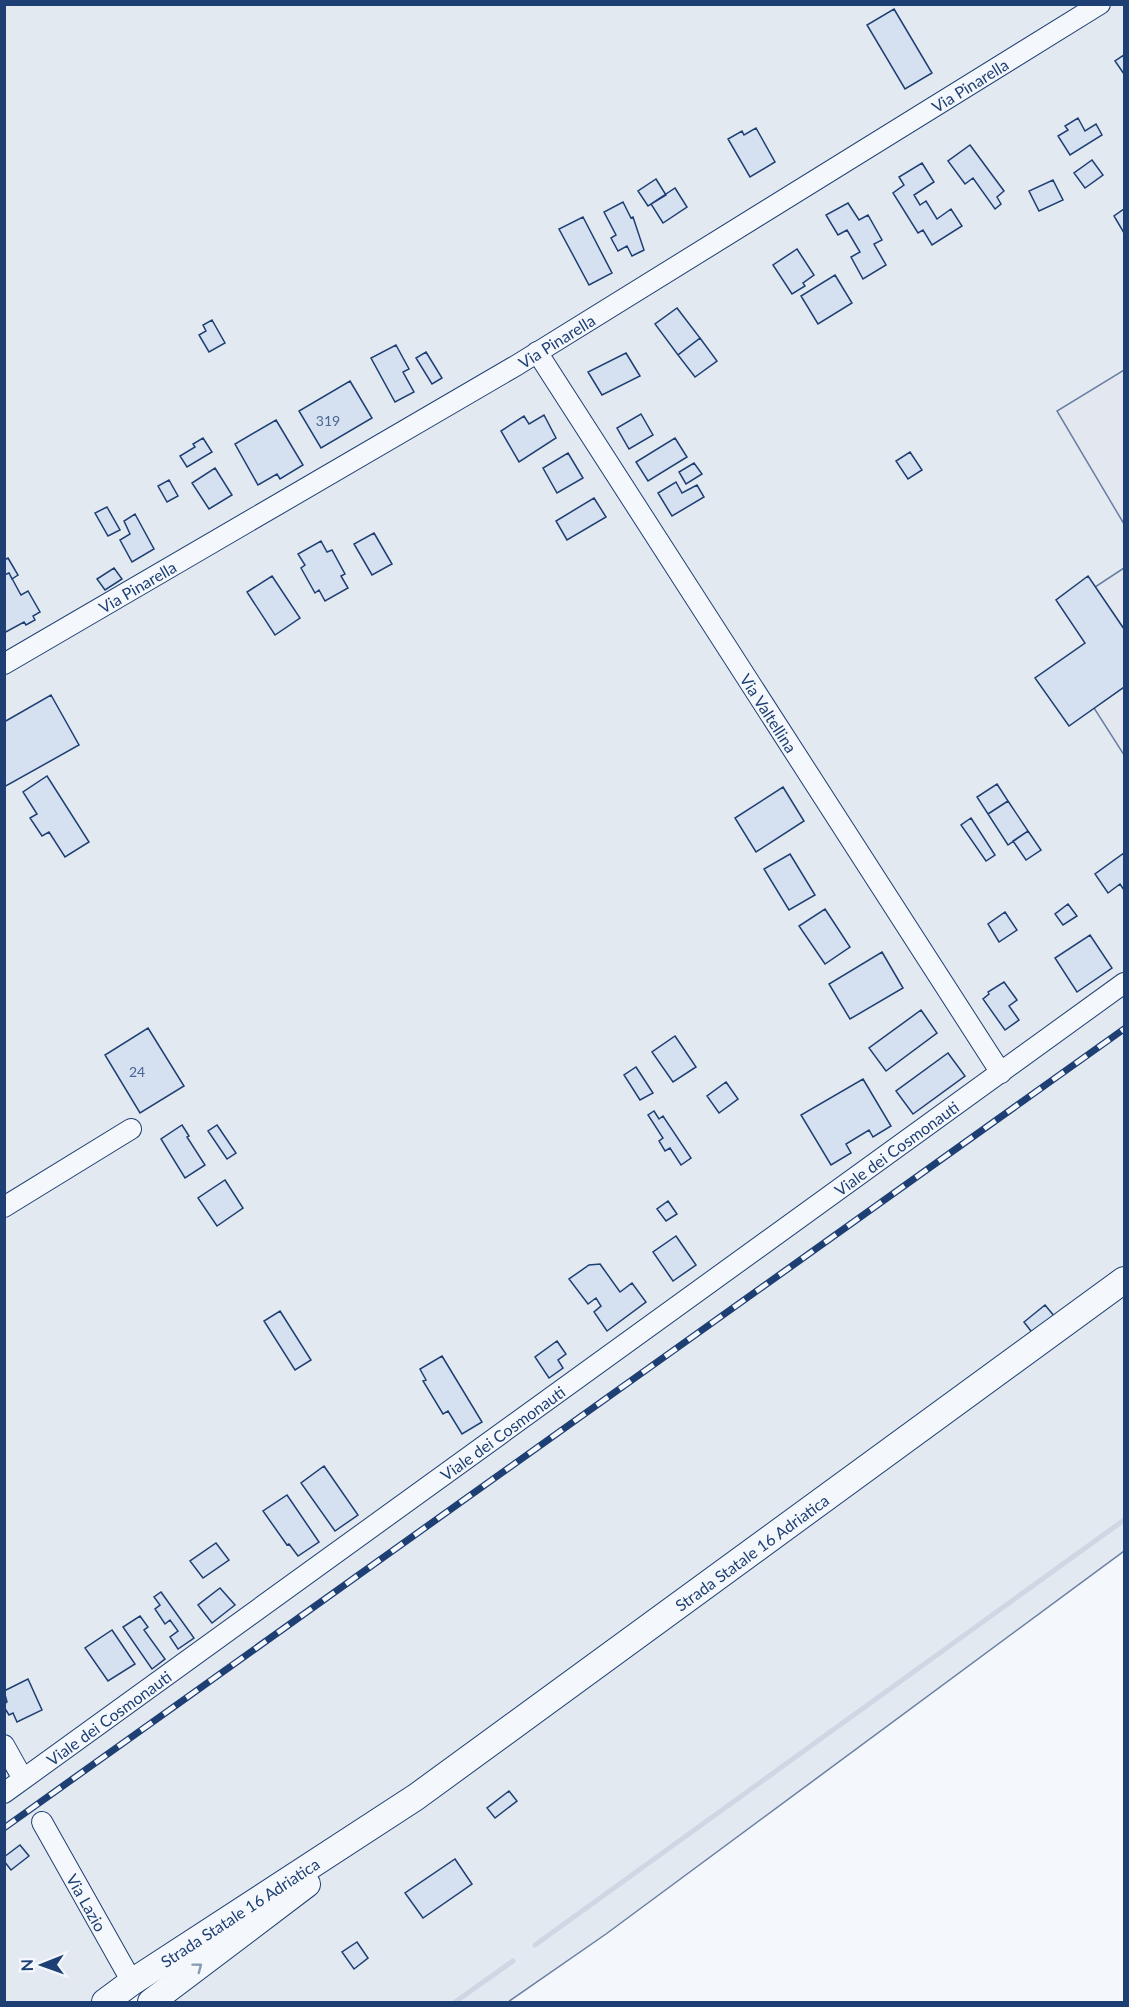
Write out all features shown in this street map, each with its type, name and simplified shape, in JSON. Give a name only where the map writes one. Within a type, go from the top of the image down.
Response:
[{"type":"main road","name":"Strada Statale 16 Adriatica","points":[[105,2002],[132,1982],[416,1797],[1125,1280]]},
{"type":"main road","name":"Strada Statale 16 Adriatica","points":[[151,2002],[296,1894],[377,1822]]},
{"type":"street","name":"Via Pinarella","points":[[4,664],[537,352],[1100,4]]},
{"type":"street","name":"Via Valtellina","points":[[537,352],[1001,1073]]},
{"type":"street","name":"Viale dei Cosmonauti","points":[[4,1792],[1125,983]]},
{"type":"street","points":[[4,1207],[131,1129]]},
{"type":"street","points":[[4,1745],[23,1779]]},
{"type":"street","name":"Via Lazio","points":[[42,1822],[132,1982]]},
{"type":"shaded area","points":[[5,5],[1124,5],[1124,1551],[606,1934],[508,2002],[170,2002],[275,1921],[96,2002],[5,2002]]},
{"type":"shaded area","points":[[1124,370],[1124,524],[1057,411]]},
{"type":"shaded area","points":[[1124,568],[1124,629],[1095,587]]},
{"type":"shaded area","points":[[1124,687],[1124,755],[1094,708]]},
{"type":"building","points":[[894,9],[932,73],[905,89],[867,25]]},
{"type":"building","points":[[1124,55],[1124,74],[1115,61]]},
{"type":"building","points":[[1078,118],[1085,131],[1096,124],[1102,135],[1070,155],[1058,136],[1068,130],[1065,126]]},
{"type":"building","points":[[756,128],[775,162],[750,177],[728,139],[742,131],[744,135]]},
{"type":"building","points":[[970,145],[1004,191],[997,197],[1001,204],[995,209],[973,178],[965,184],[948,161]]},
{"type":"building","points":[[1092,160],[1103,175],[1085,188],[1074,173]]},
{"type":"building","points":[[922,163],[934,182],[914,195],[920,205],[926,201],[937,219],[951,209],[962,226],[932,245],[923,230],[918,233],[893,193],[904,185],[899,177]]},
{"type":"building","points":[[656,179],[666,195],[648,206],[638,191]]},
{"type":"building","points":[[1053,180],[1063,200],[1039,211],[1029,191]]},
{"type":"building","points":[[675,188],[687,207],[663,223],[651,204]]},
{"type":"building","points":[[623,202],[631,218],[633,217],[644,250],[632,256],[627,246],[618,251],[611,238],[616,235],[604,212]]},
{"type":"building","points":[[848,203],[859,220],[868,215],[882,240],[874,244],[886,265],[863,279],[851,257],[860,252],[847,230],[838,235],[826,215]]},
{"type":"building","points":[[1124,209],[1124,233],[1114,216]]},
{"type":"building","points":[[583,217],[612,273],[589,285],[559,229]]},
{"type":"building","points":[[797,249],[814,275],[803,283],[805,286],[792,294],[773,265]]},
{"type":"building","points":[[835,275],[852,303],[818,324],[801,296]]},
{"type":"building","points":[[677,308],[700,338],[678,355],[655,324]]},
{"type":"building","points":[[212,320],[225,343],[209,352],[199,335],[206,331],[203,325]]},
{"type":"building","points":[[700,338],[717,361],[695,377],[678,355]]},
{"type":"building","points":[[396,345],[409,369],[403,372],[414,392],[395,402],[371,358]]},
{"type":"building","points":[[426,352],[442,378],[432,384],[416,358]]},
{"type":"building","points":[[626,353],[640,376],[602,395],[588,372]]},
{"type":"building","points":[[350,381],[372,418],[321,448],[299,411]]},
{"type":"building","points":[[641,414],[653,435],[629,449],[617,428]]},
{"type":"building","points":[[544,415],[556,438],[519,462],[501,431],[524,416],[529,424]]},
{"type":"building","points":[[276,420],[303,465],[280,479],[277,474],[258,485],[235,444]]},
{"type":"building","points":[[203,438],[212,452],[187,467],[180,456],[195,447],[193,444]]},
{"type":"building","points":[[675,438],[687,457],[648,481],[636,462]]},
{"type":"building","points":[[910,452],[922,470],[908,479],[896,461]]},
{"type":"building","points":[[568,453],[583,478],[557,493],[543,468]]},
{"type":"building","points":[[694,463],[702,474],[686,484],[679,472]]},
{"type":"building","points":[[215,468],[232,495],[209,509],[192,483]]},
{"type":"building","points":[[169,480],[178,496],[167,502],[158,486]]},
{"type":"building","points":[[676,482],[682,493],[697,485],[704,497],[672,516],[658,493]]},
{"type":"building","points":[[594,498],[606,517],[567,540],[556,521]]},
{"type":"building","points":[[107,507],[120,530],[108,536],[95,513]]},
{"type":"building","points":[[135,514],[154,549],[132,562],[120,540],[130,534],[124,521]]},
{"type":"building","points":[[374,533],[392,564],[372,575],[354,544]]},
{"type":"building","points":[[321,541],[327,552],[332,550],[345,574],[341,576],[348,588],[325,601],[319,590],[315,593],[301,568],[305,565],[298,554]]},
{"type":"building","points":[[8,558],[18,575],[12,579],[9,573],[4,575],[4,560]]},
{"type":"building","points":[[114,568],[122,579],[105,590],[97,579]]},
{"type":"building","points":[[9,573],[21,595],[28,591],[40,612],[33,616],[35,620],[26,625],[24,622],[4,633],[4,575]]},
{"type":"building","points":[[272,576],[300,618],[275,635],[247,592]]},
{"type":"building","points":[[1088,576],[1124,629],[1124,687],[1069,726],[1035,678],[1085,643],[1056,600]]},
{"type":"building","points":[[51,695],[79,745],[4,787],[4,722]]},
{"type":"building","points":[[47,776],[89,842],[65,857],[49,832],[42,836],[30,818],[37,814],[23,792]]},
{"type":"building","points":[[997,784],[1008,801],[988,814],[977,797]]},
{"type":"building","points":[[783,787],[804,821],[756,852],[735,818]]},
{"type":"building","points":[[1008,801],[1028,831],[1008,845],[988,814]]},
{"type":"building","points":[[971,818],[995,855],[986,861],[961,825]]},
{"type":"building","points":[[1028,831],[1041,850],[1026,860],[1013,841]]},
{"type":"building","points":[[1124,853],[1124,890],[1120,884],[1108,893],[1095,874]]},
{"type":"building","points":[[790,854],[815,895],[789,910],[764,869]]},
{"type":"building","points":[[1068,904],[1077,916],[1063,925],[1055,914]]},
{"type":"building","points":[[825,909],[850,947],[825,964],[799,926]]},
{"type":"building","points":[[1005,912],[1017,930],[999,942],[988,924]]},
{"type":"building","points":[[1090,935],[1112,968],[1077,992],[1055,958]]},
{"type":"building","points":[[882,952],[903,988],[850,1019],[829,984]]},
{"type":"building","points":[[1004,982],[1017,1000],[1009,1006],[1019,1020],[1005,1030],[983,999],[989,994],[988,992]]},
{"type":"building","points":[[921,1010],[937,1033],[886,1071],[869,1048]]},
{"type":"building","points":[[148,1028],[184,1086],[140,1113],[105,1055]]},
{"type":"building","points":[[675,1036],[696,1067],[673,1082],[652,1052]]},
{"type":"building","points":[[948,1053],[965,1076],[913,1114],[896,1091]]},
{"type":"building","points":[[636,1067],[653,1093],[640,1100],[624,1075]]},
{"type":"building","points":[[863,1079],[891,1126],[873,1137],[869,1130],[846,1144],[851,1153],[831,1165],[801,1115]]},
{"type":"building","points":[[726,1082],[738,1099],[719,1113],[707,1096]]},
{"type":"building","points":[[654,1111],[659,1119],[663,1116],[691,1158],[681,1165],[670,1148],[665,1151],[659,1141],[663,1138],[648,1115]]},
{"type":"building","points":[[182,1125],[205,1165],[185,1178],[161,1139]]},
{"type":"building","points":[[217,1125],[236,1153],[227,1159],[208,1131]]},
{"type":"building","points":[[225,1180],[243,1208],[217,1226],[198,1198]]},
{"type":"building","points":[[668,1201],[677,1214],[666,1221],[657,1209]]},
{"type":"building","points":[[676,1236],[696,1265],[673,1281],[653,1252]]},
{"type":"building","points":[[600,1264],[620,1292],[632,1283],[646,1302],[607,1331],[594,1312],[601,1306],[596,1298],[588,1304],[569,1279],[589,1265]]},
{"type":"building","points":[[1045,1305],[1055,1317],[1034,1335],[1024,1322]]},
{"type":"building","points":[[280,1311],[311,1360],[295,1370],[264,1321]]},
{"type":"building","points":[[557,1341],[566,1354],[558,1360],[563,1368],[549,1378],[535,1357]]},
{"type":"building","points":[[442,1356],[482,1422],[462,1434],[448,1411],[443,1414],[423,1381],[426,1380],[420,1369]]},
{"type":"building","points":[[324,1466],[358,1515],[335,1531],[301,1483]]},
{"type":"building","points":[[287,1495],[319,1542],[298,1556],[289,1544],[287,1545],[263,1511]]},
{"type":"building","points":[[216,1543],[229,1560],[203,1578],[190,1561]]},
{"type":"building","points":[[220,1588],[235,1605],[212,1623],[198,1605]]},
{"type":"building","points":[[161,1592],[194,1638],[178,1649],[170,1637],[178,1631],[170,1620],[165,1624],[155,1609],[160,1605],[154,1597]]},
{"type":"building","points":[[140,1616],[148,1627],[144,1630],[165,1659],[152,1669],[123,1627]]},
{"type":"building","points":[[112,1630],[135,1664],[108,1681],[85,1648]]},
{"type":"building","points":[[28,1679],[42,1710],[17,1722],[13,1713],[9,1715],[4,1707],[7,1702],[4,1691]]},
{"type":"building","points":[[509,1791],[517,1801],[495,1818],[487,1808]]},
{"type":"building","points":[[20,1845],[29,1856],[11,1870],[4,1861],[4,1857]]},
{"type":"building","points":[[455,1859],[472,1884],[423,1918],[405,1893]]},
{"type":"building","points":[[357,1942],[368,1958],[354,1969],[342,1952]]},
{"type":"waterway","points":[[535,1945],[1124,1520]]},
{"type":"waterway","points":[[455,2002],[513,1961]]},
{"type":"railway","points":[[4,1828],[1124,1029]]}]
